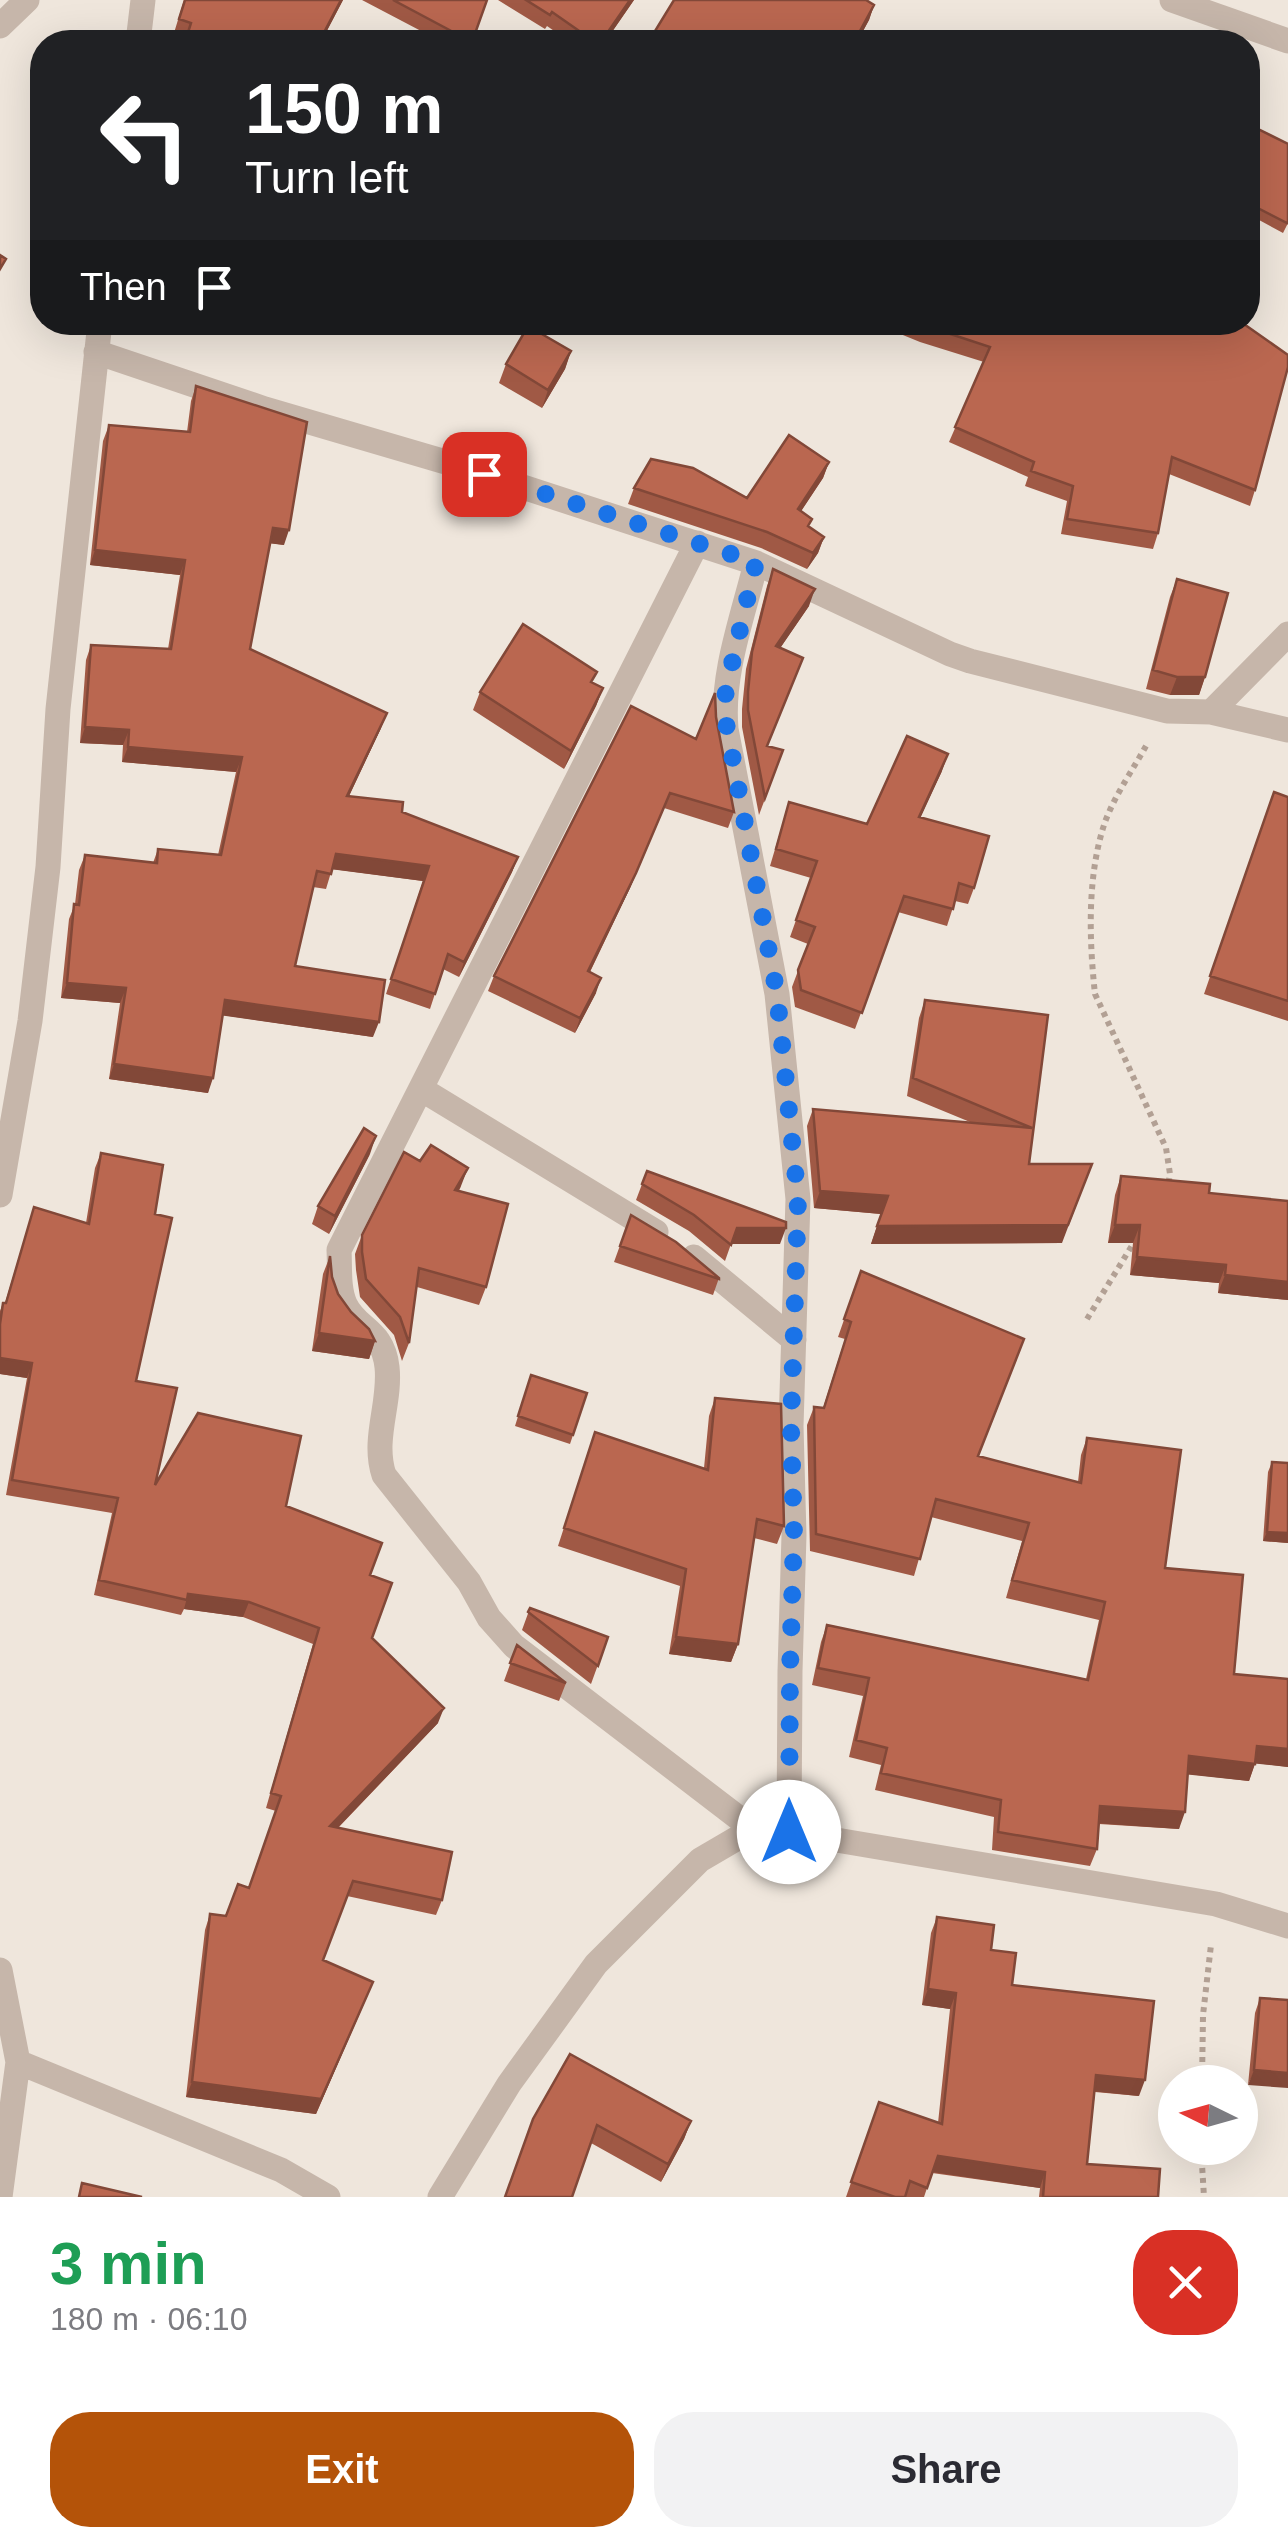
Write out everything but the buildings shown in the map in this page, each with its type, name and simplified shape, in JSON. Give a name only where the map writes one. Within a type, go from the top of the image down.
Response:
[{"type":"street","points":[[0,26],[27,0]]},
{"type":"street","points":[[139,30],[143,0]]},
{"type":"street","points":[[1172,0],[1257,30]]},
{"type":"street","points":[[1260,31],[1288,41]]},
{"type":"street","points":[[0,1194],[30,1021],[48,867],[58,709],[98,335]]},
{"type":"street","points":[[96,352],[265,409],[449,463],[756,562],[950,654],[1167,710],[1212,712],[1288,730]]},
{"type":"street","points":[[697,543],[339,1250],[340,1286],[346,1307],[382,1344],[388,1368],[380,1438],[384,1475],[514,1646],[753,1829],[1216,1904],[1288,1926]]},
{"type":"street","points":[[756,562],[724,712],[777,994],[798,1199],[791,1426],[794,1534],[789,1832]]},
{"type":"street","points":[[1212,712],[1288,634]]},
{"type":"street","points":[[421,1089],[680,1246],[794,1340]]},
{"type":"street","points":[[440,2197],[509,2084],[596,1964],[700,1860],[753,1829]]},
{"type":"street","points":[[0,1970],[18,2062],[0,2197]]},
{"type":"street","points":[[18,2062],[281,2170],[328,2197]]},
{"type":"path","points":[[1167,710],[1106,822],[1096,870],[1091,932],[1095,994],[1166,1148],[1170,1174],[1167,1190]]},
{"type":"path","points":[[1087,1319],[1137,1238]]},
{"type":"path","points":[[1202,2065],[1203,2015],[1216,1904]]},
{"type":"path","points":[[1202,2165],[1204,2197]]},
{"type":"route","points":[[484,474],[756,562],[724,712],[777,994],[798,1199],[791,1426],[794,1534],[789,1832]]}]
